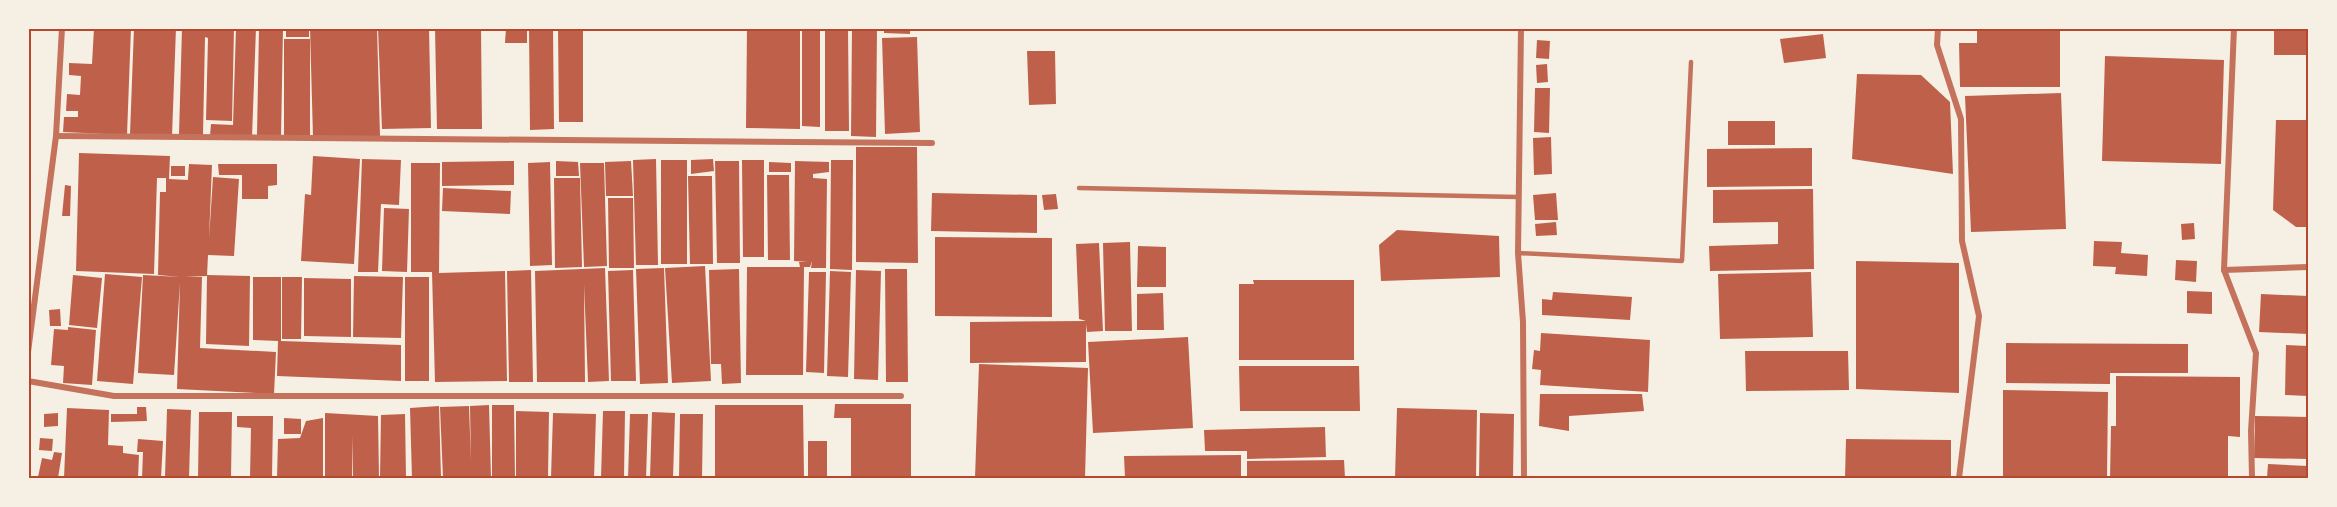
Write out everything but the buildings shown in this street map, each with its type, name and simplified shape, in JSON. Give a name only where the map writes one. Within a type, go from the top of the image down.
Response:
[{"type":"street","points":[[28,352],[56,136],[62,28]]},
{"type":"street","points":[[1521,28],[1518,253],[1523,322],[1524,478]]},
{"type":"street","points":[[1938,28],[1937,45],[1961,119],[1962,241],[1979,316],[1959,478]]},
{"type":"street","points":[[2235,28],[2224,270],[2256,353],[2251,431],[2252,478]]},
{"type":"street","points":[[56,136],[932,143]]},
{"type":"street","points":[[2224,270],[2308,267]]},
{"type":"street","points":[[28,381],[114,396],[901,396]]},
{"type":"lane","points":[[1518,253],[1682,261],[1691,62]]},
{"type":"lane","points":[[1079,188],[1518,197]]}]
